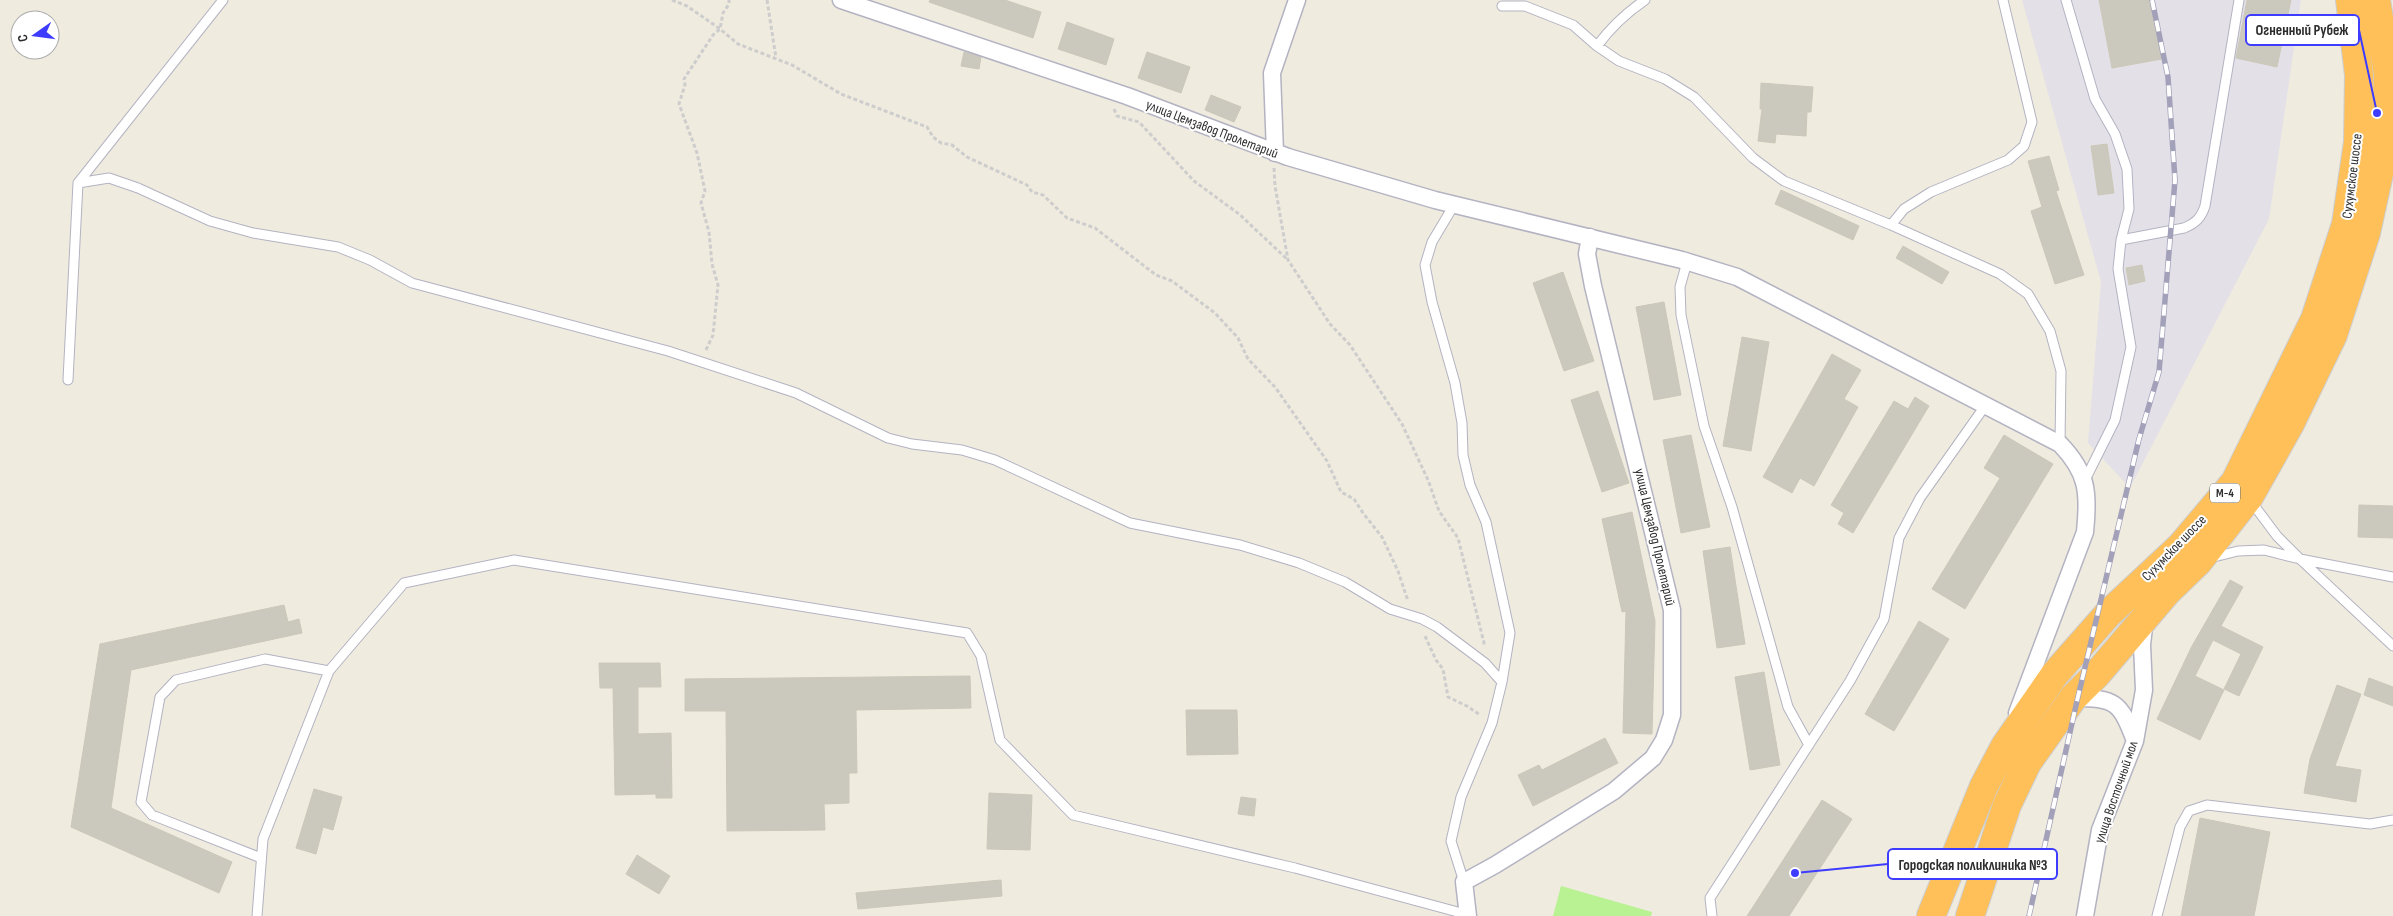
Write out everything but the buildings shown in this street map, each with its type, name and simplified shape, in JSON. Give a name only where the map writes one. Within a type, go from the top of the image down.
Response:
[{"type":"highway","name":"Сухумское шоссе","points":[[1931,916],[1984,786],[2005,746],[2055,674],[2108,614],[2181,546],[2235,482],[2314,319],[2346,224],[2358,142],[2359,75],[2350,0]]},
{"type":"highway","name":"Сухумское шоссе","points":[[1970,916],[2008,805],[2027,763],[2073,698],[2152,609],[2198,562],[2249,497],[2290,424],[2333,335],[2363,243],[2385,146],[2388,74],[2376,0]]},
{"type":"street","name":"улица Цемзавод Пролетарий","points":[[841,0],[1111,90],[1274,152],[1454,205],[1590,237],[1737,277],[2060,444],[2075,460],[2085,480]]},
{"type":"street","points":[[1274,152],[1272,73],[1297,0]]},
{"type":"street","points":[[2338,0],[2359,75]]},
{"type":"street","points":[[2388,74],[2393,16]]},
{"type":"street","name":"улица Цемзавод Пролетарий","points":[[1464,882],[1495,865],[1614,790],[1653,758],[1664,740],[1672,715],[1672,610],[1593,286],[1587,254],[1590,237]]},
{"type":"street","points":[[2005,746],[2085,532],[2088,503],[2085,480]]},
{"type":"street","name":"улица Восточный мол","points":[[2085,916],[2100,830],[2135,741],[2144,690],[2144,628],[2152,609]]},
{"type":"street","points":[[2073,698],[2111,701],[2125,715],[2135,741]]},
{"type":"street","points":[[1464,882],[1470,916]]},
{"type":"lane","points":[[68,380],[78,183],[223,0]]},
{"type":"lane","points":[[1597,46],[1610,29],[1630,10],[1645,0]]},
{"type":"lane","points":[[1891,225],[1904,209],[1931,192],[2008,160],[2024,146],[2032,122],[2003,0]]},
{"type":"lane","points":[[2066,0],[2095,99],[2115,134],[2127,169],[2129,210],[2121,240],[2118,269],[2131,348],[2115,420],[2085,480]]},
{"type":"lane","points":[[2121,240],[2184,228],[2194,224],[2201,216],[2205,206],[2239,0]]},
{"type":"lane","points":[[1502,6],[1525,6],[1573,25],[1597,46],[1619,61],[1665,78],[1694,97],[1753,158],[1784,181],[1891,225],[2000,274],[2028,294],[2050,331],[2060,371],[2060,444]]},
{"type":"lane","points":[[78,183],[109,178],[138,188],[210,221],[253,233],[338,248],[370,260],[412,283],[668,351],[796,393],[888,438],[912,444],[962,450],[995,460],[1130,524],[1240,545],[1299,563],[1345,582],[1390,609],[1437,627],[1485,663],[1502,682]]},
{"type":"lane","points":[[1454,205],[1432,242],[1425,265],[1432,302],[1455,383],[1462,423],[1463,455],[1470,485],[1486,522],[1510,633],[1502,682],[1490,728],[1461,797],[1451,841],[1464,882]]},
{"type":"lane","points":[[1687,262],[1680,287],[1680,315],[1704,426],[1732,507],[1788,707],[1809,745]]},
{"type":"lane","points":[[1712,916],[1710,898],[1850,680],[1884,619],[1899,538],[1920,498],[1985,406]]},
{"type":"lane","points":[[2249,497],[2277,536],[2393,646]]},
{"type":"lane","points":[[2198,562],[2238,551],[2264,550],[2393,577]]},
{"type":"lane","points":[[257,916],[263,839],[329,671],[404,584],[514,560],[967,633],[981,656],[1000,740],[1073,815],[1295,868],[1470,916]]},
{"type":"lane","points":[[261,858],[152,815],[141,802],[160,697],[176,680],[265,659],[329,671]]},
{"type":"lane","points":[[2157,916],[2180,827],[2189,811],[2207,805],[2370,824],[2393,820]]},
{"type":"path","points":[[672,0],[687,6],[738,44],[792,65],[841,94],[927,127],[933,137],[941,143],[952,145],[967,157],[1027,185],[1032,192],[1043,195],[1067,218],[1095,228],[1156,275],[1172,281],[1214,313],[1238,338],[1248,358],[1275,387],[1327,461],[1341,492],[1354,499],[1362,514],[1382,537],[1398,571],[1411,616]]},
{"type":"path","points":[[697,360],[707,348],[713,335],[718,285],[712,264],[709,232],[701,204],[705,191],[697,153],[679,104],[685,85],[684,79],[713,36],[720,29],[723,13],[730,4],[729,0]]},
{"type":"path","points":[[767,0],[776,59]]},
{"type":"path","points":[[1111,90],[1110,104],[1117,116],[1139,122],[1194,181],[1240,214],[1288,260],[1330,324],[1350,345],[1402,424],[1428,480],[1438,511],[1458,538],[1485,646],[1485,663]]},
{"type":"path","points":[[1274,152],[1275,186],[1288,260]]},
{"type":"path","points":[[1422,620],[1430,649],[1443,669],[1448,697],[1474,710],[1490,728]]},
{"type":"shaded area","points":[[2022,0],[2301,0],[2269,219],[2130,488],[2088,443],[2101,282]]},
{"type":"green space","points":[[1561,886],[1652,912],[1651,916],[1553,916]]},
{"type":"railway","points":[[2029,916],[2077,701],[2139,439],[2159,372],[2175,180],[2168,77],[2152,0]]},
{"type":"place","name":"Огненный Рубеж","points":[[2377,113]]},
{"type":"place","name":"Городская поликлиника №3","points":[[1795,873]]}]
